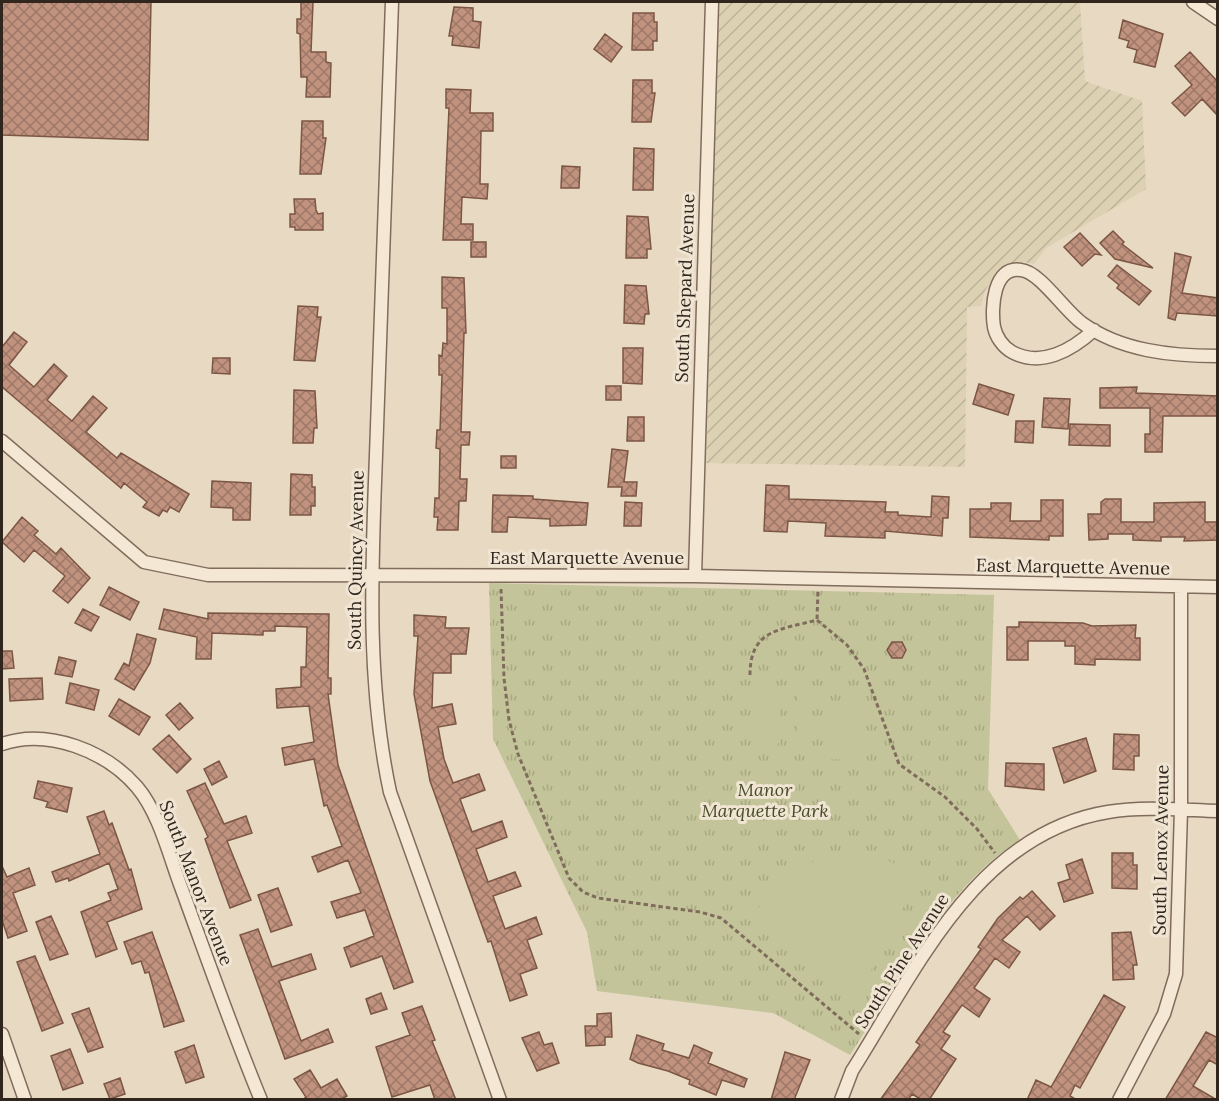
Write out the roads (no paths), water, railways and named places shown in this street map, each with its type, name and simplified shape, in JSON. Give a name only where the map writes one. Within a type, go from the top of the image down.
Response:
[{"type":"street","name":"South Quincy Avenue","points":[[392,2],[372,574],[373,687],[379,742],[390,792],[500,1100]]},
{"type":"street","name":"South Shepard Avenue","points":[[695,576],[712,2]]},
{"type":"street","points":[[1193,2],[1218,20]]},
{"type":"street","points":[[1094,330],[1080,343],[1052,356],[1022,357],[1008,350],[998,338],[994,328],[998,284],[1009,271],[1017,269],[1030,272],[1071,314],[1094,330],[1149,351],[1172,355],[1218,357]]},
{"type":"street","name":"East Marquette Avenue","points":[[2,441],[144,562],[208,574],[695,576],[1218,587]]},
{"type":"street","name":"South Lenox Avenue","points":[[1119,1100],[1164,1014],[1176,974],[1181,810],[1181,587]]},
{"type":"street","name":"South Manor Avenue","points":[[2,744],[11,741],[45,739],[82,748],[114,765],[138,788],[166,849],[261,1100]]},
{"type":"street","name":"South Pine Avenue","points":[[841,1100],[852,1071],[952,913],[977,883],[1000,863],[1036,837],[1085,818],[1129,810],[1218,811]]},
{"type":"street","points":[[2,1034],[25,1100]]},
{"type":"park label","name":"Manor Marquette Park","points":[[765,800]]}]
